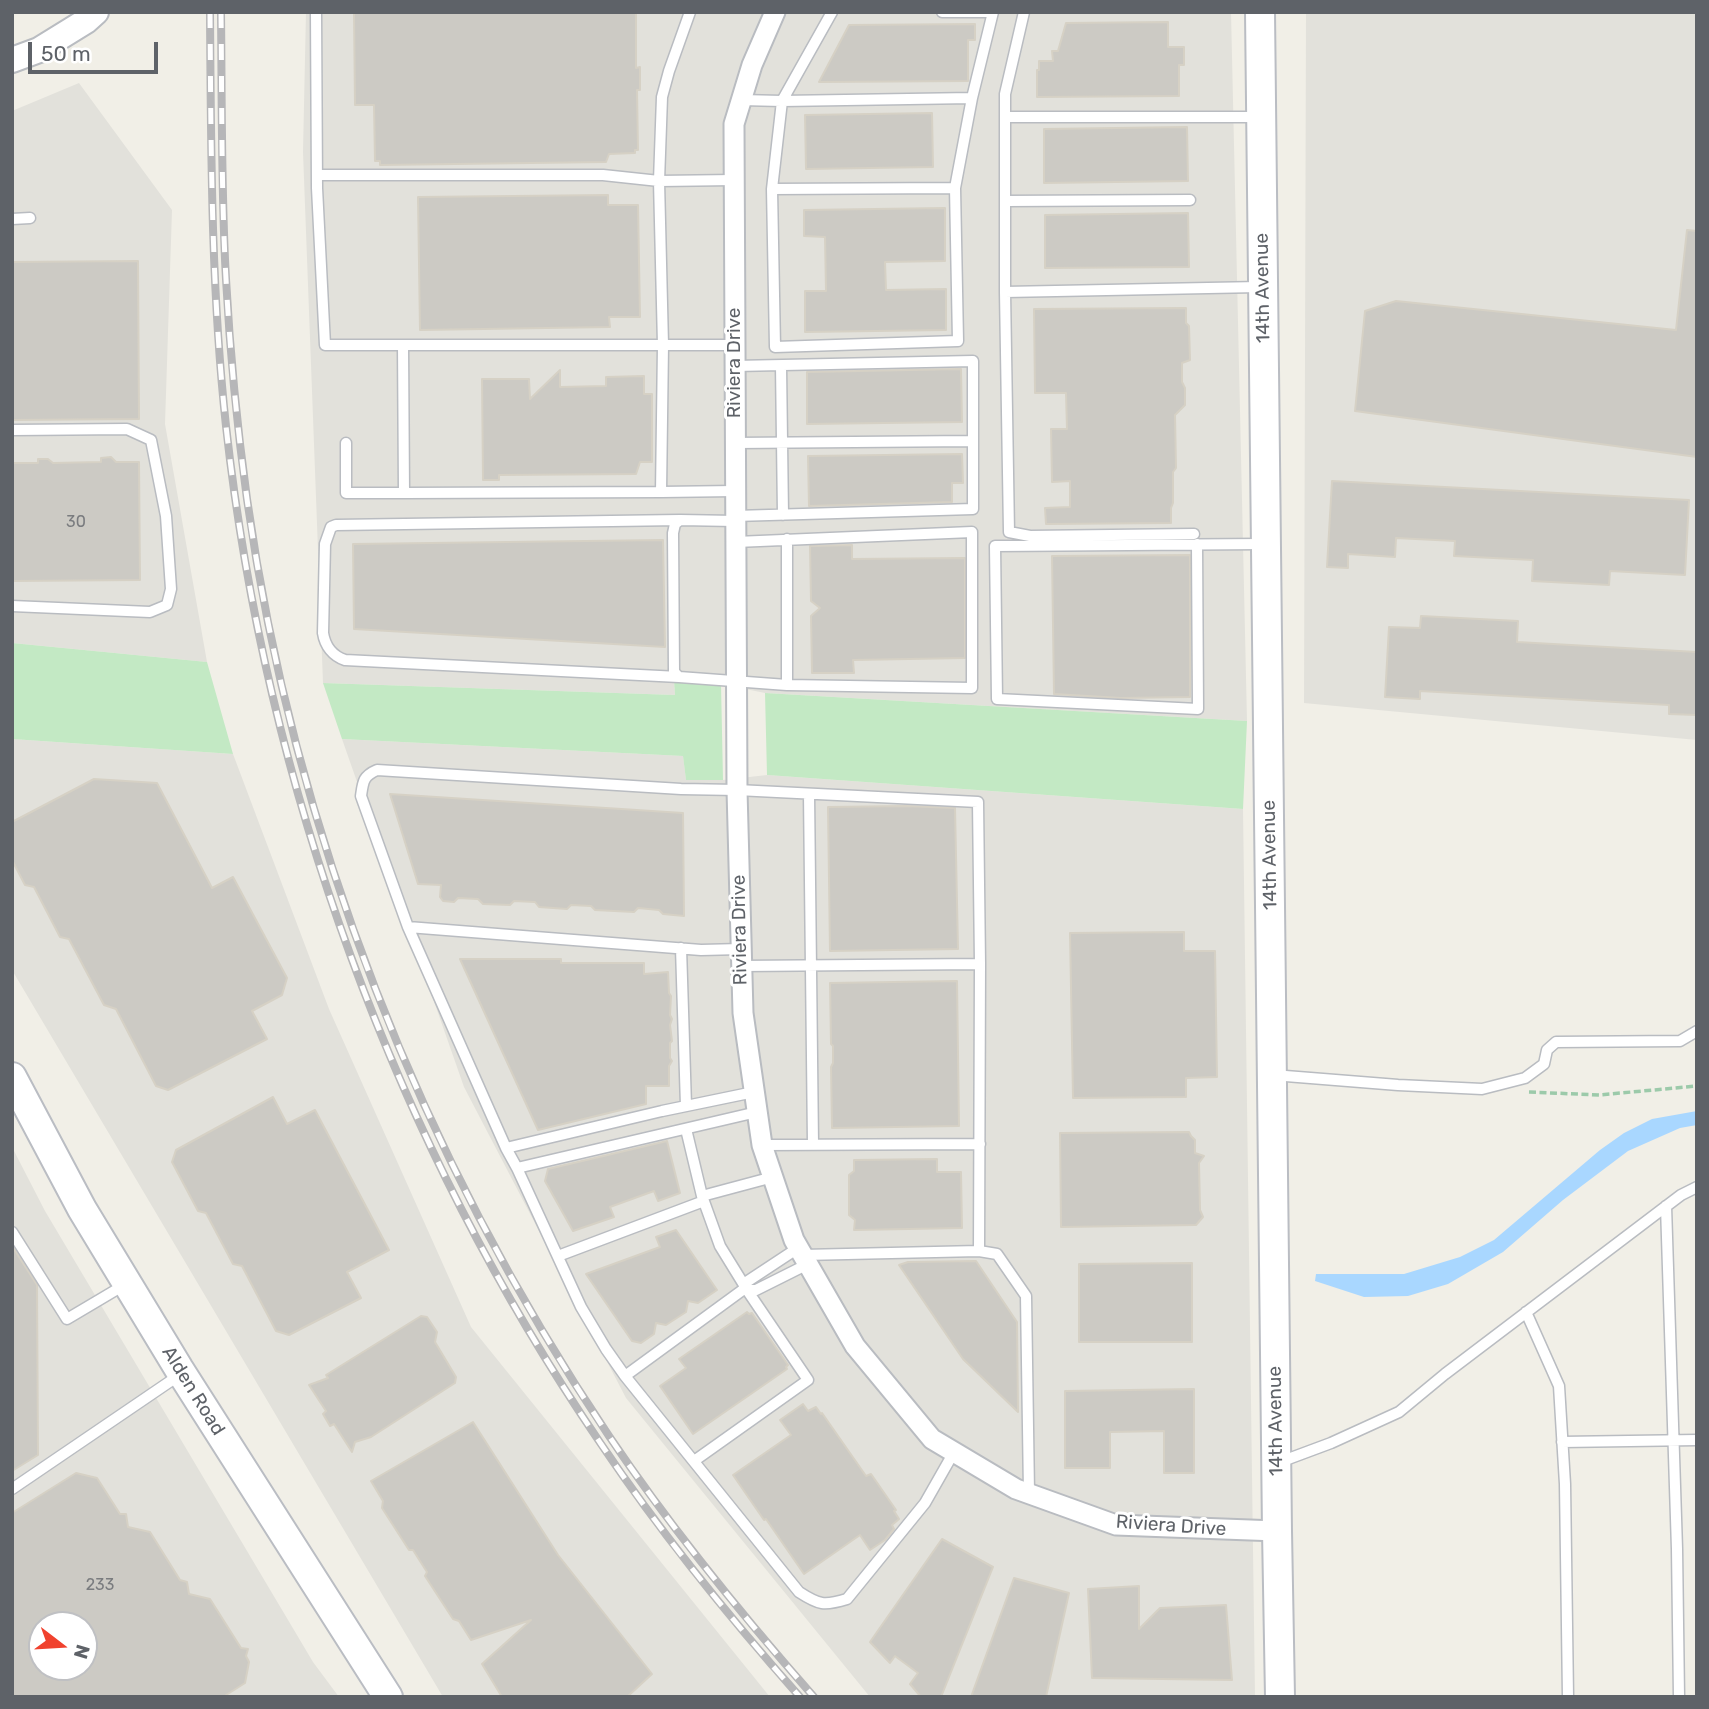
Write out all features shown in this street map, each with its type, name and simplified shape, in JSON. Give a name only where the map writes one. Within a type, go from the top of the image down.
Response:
[{"type":"main road","name":"14th Avenue","points":[[1260,12],[1280,1697]]},
{"type":"main road","name":"Alden Road","points":[[12,1077],[82,1209],[182,1374],[388,1697]]},
{"type":"street","points":[[12,60],[39,50],[96,12]]},
{"type":"street","name":"Riviera Drive","points":[[775,12],[752,65],[734,124],[736,680],[741,958],[743,1013],[762,1144],[803,1256],[855,1346],[932,1439],[1016,1489],[1116,1525],[1277,1531]]},
{"type":"lane","points":[[316,12],[317,175],[326,345],[735,345]]},
{"type":"lane","points":[[661,492],[663,345],[659,181],[662,97],[690,12]]},
{"type":"lane","points":[[832,12],[782,101],[772,189],[775,347],[958,341],[955,188],[972,98],[993,12],[942,12]]},
{"type":"lane","points":[[1024,12],[1004,94],[1009,532],[1030,536],[1196,539],[1266,544]]},
{"type":"lane","points":[[741,100],[972,98]]},
{"type":"lane","points":[[1006,117],[1261,117]]},
{"type":"lane","points":[[317,175],[603,175],[659,181],[734,180]]},
{"type":"lane","points":[[772,189],[955,188]]},
{"type":"lane","points":[[1005,201],[1190,200]]},
{"type":"lane","points":[[12,219],[30,218]]},
{"type":"lane","points":[[1005,292],[1264,287]]},
{"type":"lane","points":[[403,345],[404,493]]},
{"type":"lane","points":[[735,366],[973,361],[973,509],[735,519],[336,524],[331,527],[325,544],[324,643],[345,660],[736,680],[787,685],[972,688],[972,532],[736,542]]},
{"type":"lane","points":[[781,366],[783,515]]},
{"type":"lane","points":[[12,430],[127,429],[151,440],[166,516],[171,589],[167,605],[150,612],[12,606]]},
{"type":"lane","points":[[735,443],[973,441]]},
{"type":"lane","points":[[346,443],[346,493],[735,491]]},
{"type":"lane","points":[[679,677],[674,672],[673,533],[675,524],[680,520]]},
{"type":"lane","points":[[787,538],[787,685]]},
{"type":"lane","points":[[1196,539],[1198,709],[997,699],[995,546],[1196,539]]},
{"type":"lane","points":[[954,1452],[925,1503],[847,1599],[818,1604],[799,1592],[625,1376],[580,1307],[408,928],[361,796],[362,783],[367,774],[377,770],[681,789],[978,802],[979,1251]]},
{"type":"lane","points":[[810,794],[813,1144]]},
{"type":"lane","points":[[408,928],[681,948],[811,966],[980,964]]},
{"type":"lane","points":[[681,948],[686,1106]]},
{"type":"lane","points":[[1272,1075],[1482,1089],[1525,1078],[1544,1064],[1547,1050],[1556,1042],[1680,1041],[1697,1031]]},
{"type":"lane","points":[[506,1148],[754,1092]]},
{"type":"lane","points":[[517,1168],[757,1112]]},
{"type":"lane","points":[[686,1129],[703,1198],[720,1246],[745,1288],[808,1380],[694,1461]]},
{"type":"lane","points":[[762,1144],[980,1144]]},
{"type":"lane","points":[[558,1256],[703,1198],[773,1177]]},
{"type":"lane","points":[[1276,1463],[1331,1443],[1399,1412],[1666,1206],[1697,1187]]},
{"type":"lane","points":[[1666,1206],[1679,1697]]},
{"type":"lane","points":[[12,1232],[67,1319],[127,1283]]},
{"type":"lane","points":[[625,1376],[745,1288],[748,1281],[803,1256],[979,1251],[997,1254],[1026,1296],[1029,1493]]},
{"type":"lane","points":[[745,1288],[756,1290],[803,1256]]},
{"type":"lane","points":[[1527,1312],[1559,1386],[1565,1484],[1568,1697]]},
{"type":"lane","points":[[12,1489],[182,1374]]},
{"type":"lane","points":[[1562,1442],[1697,1440]]},
{"type":"path","points":[[1521,1091],[1599,1095],[1697,1086]]},
{"type":"shaded area","points":[[306,12],[1231,12],[1247,721],[765,693],[721,684],[674,681],[675,695],[323,683],[303,152]]},
{"type":"shaded area","points":[[1306,12],[1697,12],[1697,740],[1304,703]]},
{"type":"shaded area","points":[[79,83],[172,210],[165,424],[207,662],[12,643],[12,111]]},
{"type":"shaded area","points":[[12,739],[233,754],[329,1009],[471,1327],[770,1697],[443,1697],[12,970]]},
{"type":"shaded area","points":[[342,739],[683,756],[686,780],[723,780],[767,775],[1243,809],[1255,1697],[870,1697],[626,1398],[464,1087]]},
{"type":"shaded area","points":[[12,1147],[45,1211],[313,1662],[339,1697],[12,1697]]},
{"type":"green space","points":[[12,643],[207,662],[233,754],[12,739]]},
{"type":"green space","points":[[674,681],[721,684],[723,780],[686,780],[683,756],[342,739],[323,683],[675,695]]},
{"type":"green space","points":[[765,693],[1247,721],[1243,809],[767,775]]},
{"type":"water","points":[[1697,1111],[1697,1125],[1680,1128],[1628,1151],[1563,1200],[1503,1252],[1448,1284],[1408,1296],[1364,1297],[1315,1281],[1316,1274],[1404,1274],[1460,1257],[1494,1240],[1600,1150],[1624,1133],[1652,1119]]},
{"type":"building","points":[[354,12],[636,12],[636,68],[640,67],[640,90],[637,90],[638,150],[635,150],[635,153],[609,154],[606,162],[380,165],[380,161],[375,161],[374,105],[355,105]]},
{"type":"building","points":[[1168,22],[1168,47],[1184,47],[1184,65],[1179,65],[1179,96],[1037,97],[1039,61],[1053,61],[1052,51],[1058,51],[1066,23]]},
{"type":"building","points":[[975,24],[975,40],[968,40],[968,81],[819,82],[849,25]]},
{"type":"building","points":[[932,113],[933,167],[806,169],[805,115]]},
{"type":"building","points":[[1187,127],[1188,181],[1044,183],[1044,129]]},
{"type":"building","points":[[608,195],[608,205],[638,205],[640,317],[609,317],[610,327],[420,330],[418,197]]},
{"type":"building","points":[[945,208],[945,261],[885,262],[886,290],[946,289],[946,330],[805,332],[805,291],[826,291],[825,237],[804,236],[804,210]]},
{"type":"building","points":[[1188,213],[1189,267],[1045,268],[1045,215]]},
{"type":"building","points":[[1687,230],[1697,231],[1697,457],[1355,411],[1365,311],[1396,301],[1676,330]]},
{"type":"building","points":[[138,261],[139,419],[12,420],[12,262]]},
{"type":"building","points":[[1186,308],[1190,360],[1182,363],[1185,405],[1175,415],[1176,468],[1173,472],[1171,523],[1046,524],[1045,508],[1070,507],[1070,481],[1052,482],[1051,429],[1067,429],[1066,393],[1035,393],[1034,309]]},
{"type":"building","points":[[961,369],[962,422],[807,424],[807,372]]},
{"type":"building","points":[[560,370],[560,387],[606,386],[606,377],[644,376],[644,394],[652,394],[652,462],[640,462],[636,474],[499,475],[499,480],[483,480],[482,379],[529,379],[530,399]]},
{"type":"building","points":[[962,454],[963,483],[952,483],[952,502],[809,506],[808,456]]},
{"type":"building","points":[[111,457],[116,462],[139,462],[140,580],[12,581],[12,463],[38,463],[38,459],[48,459],[53,463],[101,462],[101,458]]},
{"type":"building","points":[[1332,481],[1689,500],[1685,575],[1610,571],[1609,585],[1532,581],[1533,560],[1454,556],[1455,541],[1396,538],[1395,557],[1348,554],[1348,568],[1327,567]]},
{"type":"building","points":[[663,540],[665,647],[354,629],[353,544]]},
{"type":"building","points":[[852,545],[852,559],[965,558],[965,658],[853,660],[854,673],[812,673],[811,616],[820,608],[811,601],[810,546]]},
{"type":"building","points":[[1190,555],[1190,697],[1121,698],[1054,694],[1052,556]]},
{"type":"building","points":[[1421,616],[1518,621],[1517,642],[1697,652],[1697,715],[1669,714],[1669,705],[1420,691],[1420,699],[1385,697],[1389,627],[1420,628]]},
{"type":"building","points":[[94,779],[157,783],[212,888],[233,877],[287,978],[282,995],[252,1011],[267,1039],[168,1090],[156,1086],[116,1009],[104,1005],[69,939],[60,937],[34,887],[25,885],[12,860],[12,822]]},
{"type":"building","points":[[390,794],[683,813],[684,916],[638,908],[634,912],[595,910],[591,906],[571,905],[567,909],[539,907],[535,902],[514,901],[510,905],[483,904],[478,899],[458,898],[454,902],[443,901],[440,897],[441,885],[418,884]]},
{"type":"building","points":[[828,807],[955,808],[958,949],[830,951]]},
{"type":"building","points":[[1184,932],[1184,951],[1215,951],[1217,1077],[1186,1078],[1186,1097],[1073,1098],[1070,933]]},
{"type":"building","points":[[460,959],[561,959],[561,963],[644,963],[644,974],[668,972],[672,1019],[669,1086],[646,1086],[646,1104],[538,1130]]},
{"type":"building","points":[[957,981],[959,1126],[832,1128],[833,1046],[830,983]]},
{"type":"building","points":[[273,1097],[287,1124],[315,1110],[389,1250],[347,1272],[361,1298],[289,1335],[276,1331],[242,1266],[233,1264],[206,1213],[198,1211],[172,1162],[176,1150]]},
{"type":"building","points":[[1189,1132],[1195,1140],[1195,1153],[1204,1156],[1199,1163],[1200,1210],[1203,1217],[1196,1225],[1061,1227],[1060,1133]]},
{"type":"building","points":[[667,1141],[680,1193],[658,1201],[654,1191],[610,1207],[614,1217],[573,1231],[545,1181],[548,1169]]},
{"type":"building","points":[[937,1159],[937,1172],[961,1172],[962,1228],[854,1230],[855,1220],[849,1215],[849,1175],[854,1171],[854,1160]]},
{"type":"building","points":[[676,1230],[717,1290],[698,1303],[688,1301],[686,1312],[666,1325],[656,1323],[654,1334],[641,1343],[632,1341],[586,1274],[660,1247],[656,1237]]},
{"type":"building","points":[[12,1246],[37,1285],[38,1455],[12,1471]]},
{"type":"building","points":[[976,1261],[1017,1322],[1018,1412],[963,1359],[899,1265],[908,1262]]},
{"type":"building","points":[[1192,1263],[1192,1342],[1079,1342],[1079,1264]]},
{"type":"building","points":[[747,1312],[752,1313],[788,1365],[787,1369],[693,1434],[660,1386],[686,1368],[679,1359]]},
{"type":"building","points":[[421,1316],[427,1317],[437,1332],[435,1342],[456,1377],[455,1383],[371,1437],[355,1442],[352,1452],[334,1424],[330,1426],[323,1414],[326,1411],[309,1385],[328,1378],[326,1375]]},
{"type":"building","points":[[1194,1389],[1194,1473],[1164,1473],[1164,1431],[1110,1432],[1110,1468],[1065,1468],[1065,1391]]},
{"type":"building","points":[[803,1404],[808,1411],[816,1407],[822,1413],[866,1476],[871,1474],[896,1510],[894,1511],[899,1519],[892,1525],[894,1529],[885,1540],[870,1550],[860,1535],[804,1574],[733,1475],[791,1435],[780,1420]]},
{"type":"building","points":[[473,1422],[558,1555],[652,1674],[627,1697],[502,1697],[482,1664],[531,1620],[471,1640],[459,1621],[453,1619],[425,1576],[427,1572],[413,1550],[409,1550],[382,1508],[383,1501],[371,1481]]},
{"type":"building","points":[[76,1473],[97,1478],[120,1514],[126,1514],[128,1527],[150,1532],[180,1580],[187,1582],[189,1594],[210,1599],[241,1648],[248,1649],[246,1656],[249,1662],[245,1683],[223,1697],[12,1697],[12,1513]]},
{"type":"building","points":[[942,1539],[993,1567],[941,1697],[921,1697],[910,1684],[918,1673],[895,1656],[890,1663],[870,1642]]},
{"type":"building","points":[[1014,1578],[1069,1593],[1046,1697],[971,1697]]},
{"type":"building","points":[[1139,1586],[1139,1629],[1160,1608],[1226,1605],[1232,1680],[1092,1678],[1088,1589]]},
{"type":"railway","points":[[210,12],[217,323],[226,426],[245,561],[272,695],[308,828],[351,958],[402,1085],[461,1208],[527,1328],[647,1510],[721,1605],[800,1697]]},
{"type":"railway","points":[[221,12],[222,179],[226,279],[243,472],[268,624],[297,747],[333,869],[375,988],[424,1105],[480,1219],[541,1329],[609,1436],[657,1504],[733,1602],[814,1697]]}]
